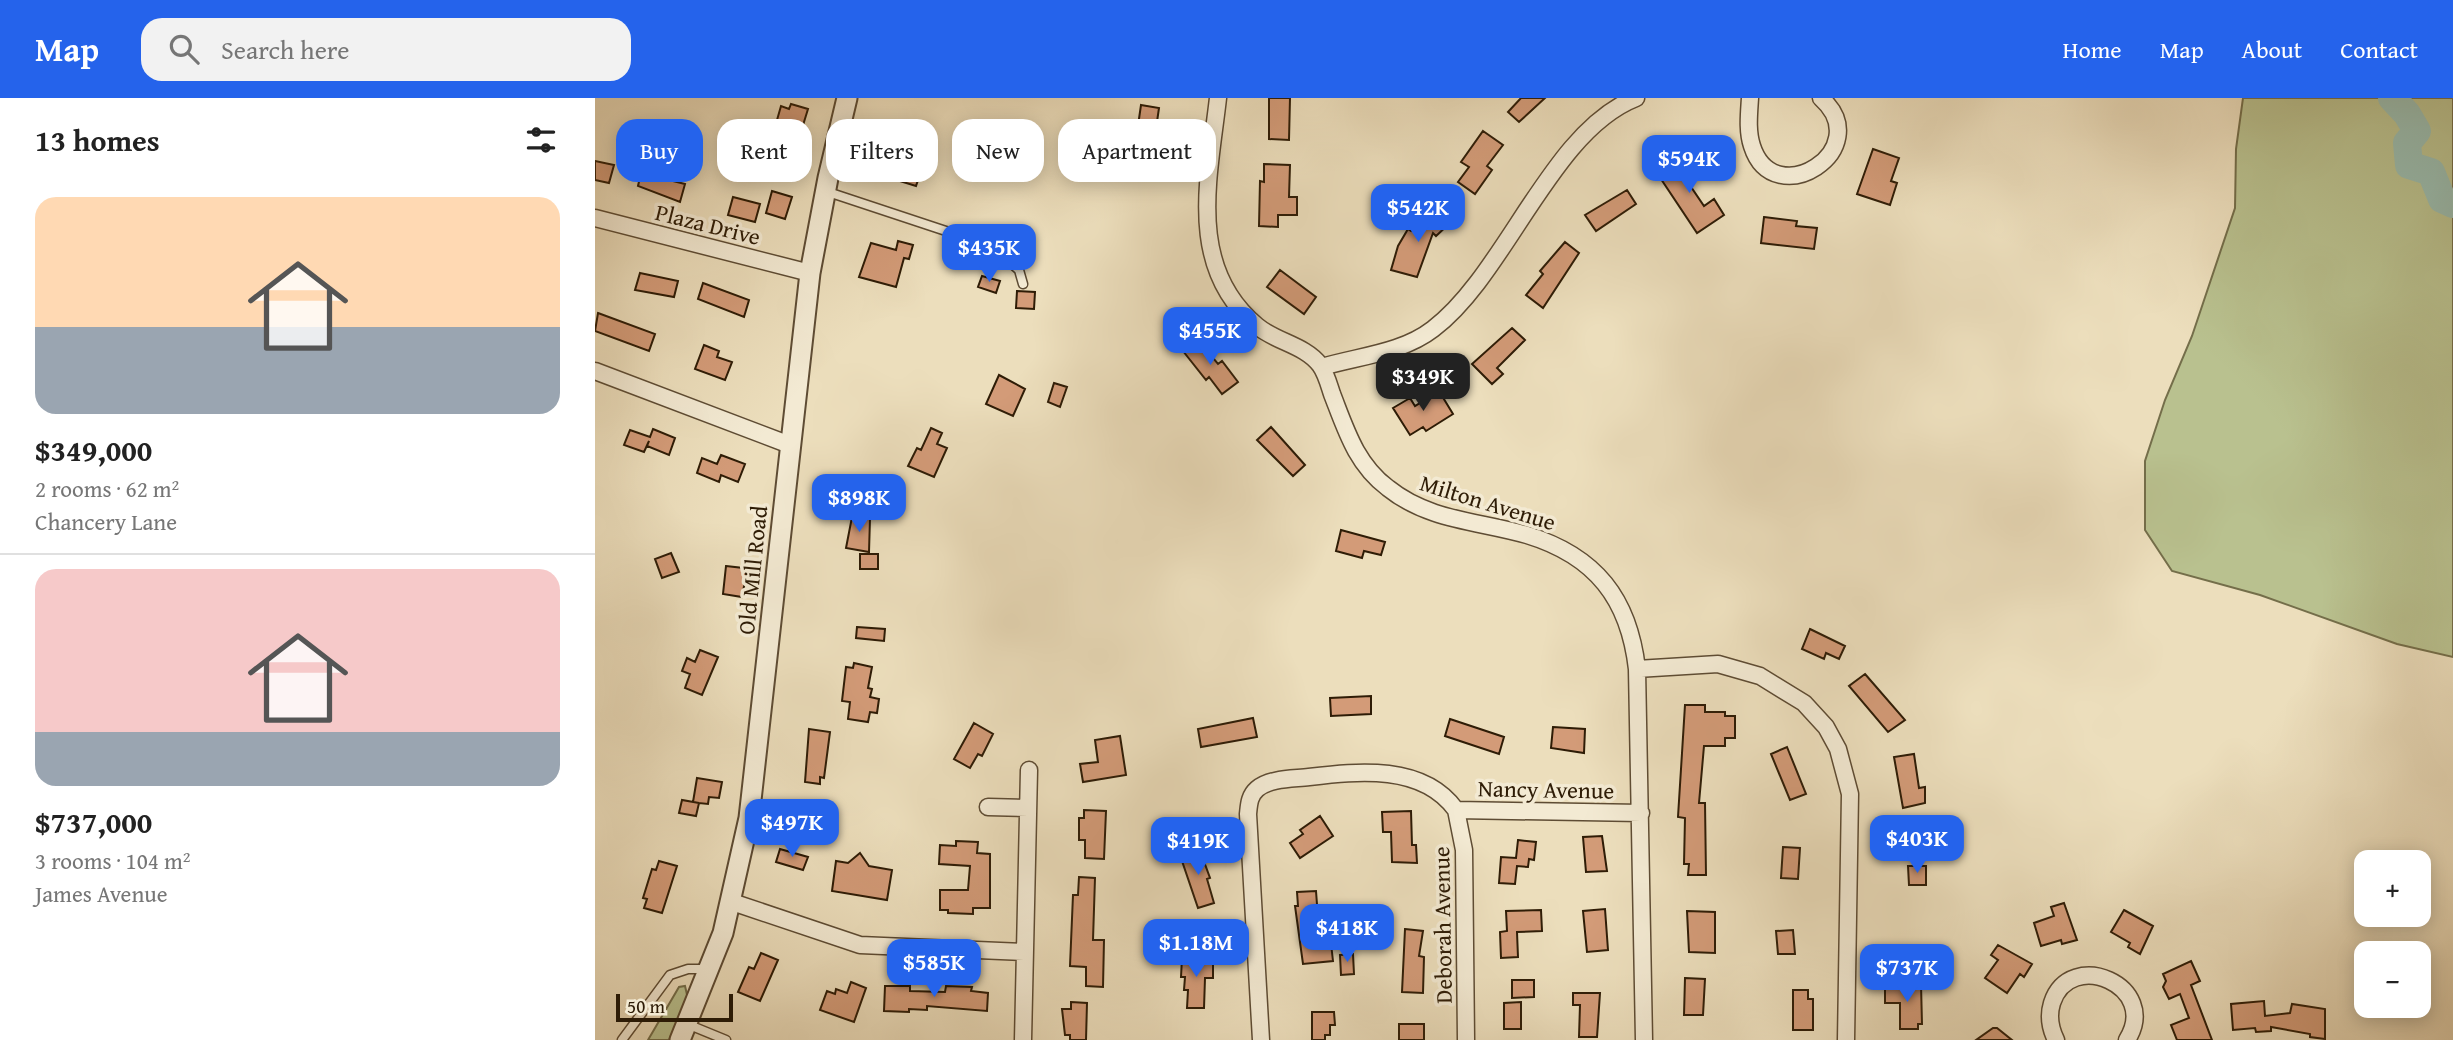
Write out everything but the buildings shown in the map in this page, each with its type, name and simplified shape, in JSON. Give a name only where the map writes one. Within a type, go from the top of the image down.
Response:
[{"type":"street","name":"Old Mill Road","points":[[684,1032],[711,969],[732,902],[749,818],[810,273],[825,191],[847,98]]},
{"type":"street","points":[[1218,98],[1205,219],[1215,268],[1233,301],[1260,329],[1314,358],[1322,367],[1407,344],[1432,330],[1452,313],[1574,147],[1607,114],[1636,98]]},
{"type":"street","points":[[1750,98],[1749,133],[1757,158],[1772,171],[1796,176],[1818,169],[1837,141],[1835,116],[1821,98]]},
{"type":"street","name":"Plaza Drive","points":[[595,218],[810,273]]},
{"type":"street","name":"Milton Avenue","points":[[1322,367],[1345,430],[1366,469],[1380,482],[1418,507],[1463,522],[1527,535],[1585,564],[1602,578],[1616,596],[1627,622],[1637,669],[1644,1040]]},
{"type":"street","points":[[595,370],[790,445]]},
{"type":"street","points":[[1637,669],[1697,663],[1746,671],[1796,697],[1816,715],[1832,738],[1847,772],[1850,794],[1846,1040]]},
{"type":"street","points":[[1023,1040],[1029,770]]},
{"type":"street","name":"Nancy Avenue","points":[[1261,1040],[1248,814],[1255,791],[1269,782],[1371,771],[1393,774],[1425,785],[1444,796],[1456,810],[1641,813]]},
{"type":"street","points":[[988,807],[1028,808]]},
{"type":"street","name":"Deborah Avenue","points":[[1456,810],[1464,835],[1466,1040]]},
{"type":"street","points":[[732,902],[860,945],[1024,952]]},
{"type":"street","points":[[2056,1040],[2050,1014],[2054,998],[2071,980],[2091,976],[2109,979],[2127,995],[2135,1017],[2127,1040]]},
{"type":"lane","points":[[825,191],[982,245],[1019,270],[1023,284]]},
{"type":"lane","points":[[622,1040],[670,975],[688,969],[711,969]]},
{"type":"lane","points":[[684,1032],[726,1040]]},
{"type":"green space","points":[[2243,98],[2453,98],[2453,657],[2397,644],[2260,595],[2172,571],[2145,530],[2145,461],[2165,400],[2192,336],[2235,208],[2236,149]]},
{"type":"green space","points":[[685,986],[688,999],[669,1040],[648,1040],[679,987]]},
{"type":"waterway","points":[[2392,98],[2407,114],[2417,131],[2407,143],[2409,165],[2431,172],[2442,199],[2453,204]]}]
